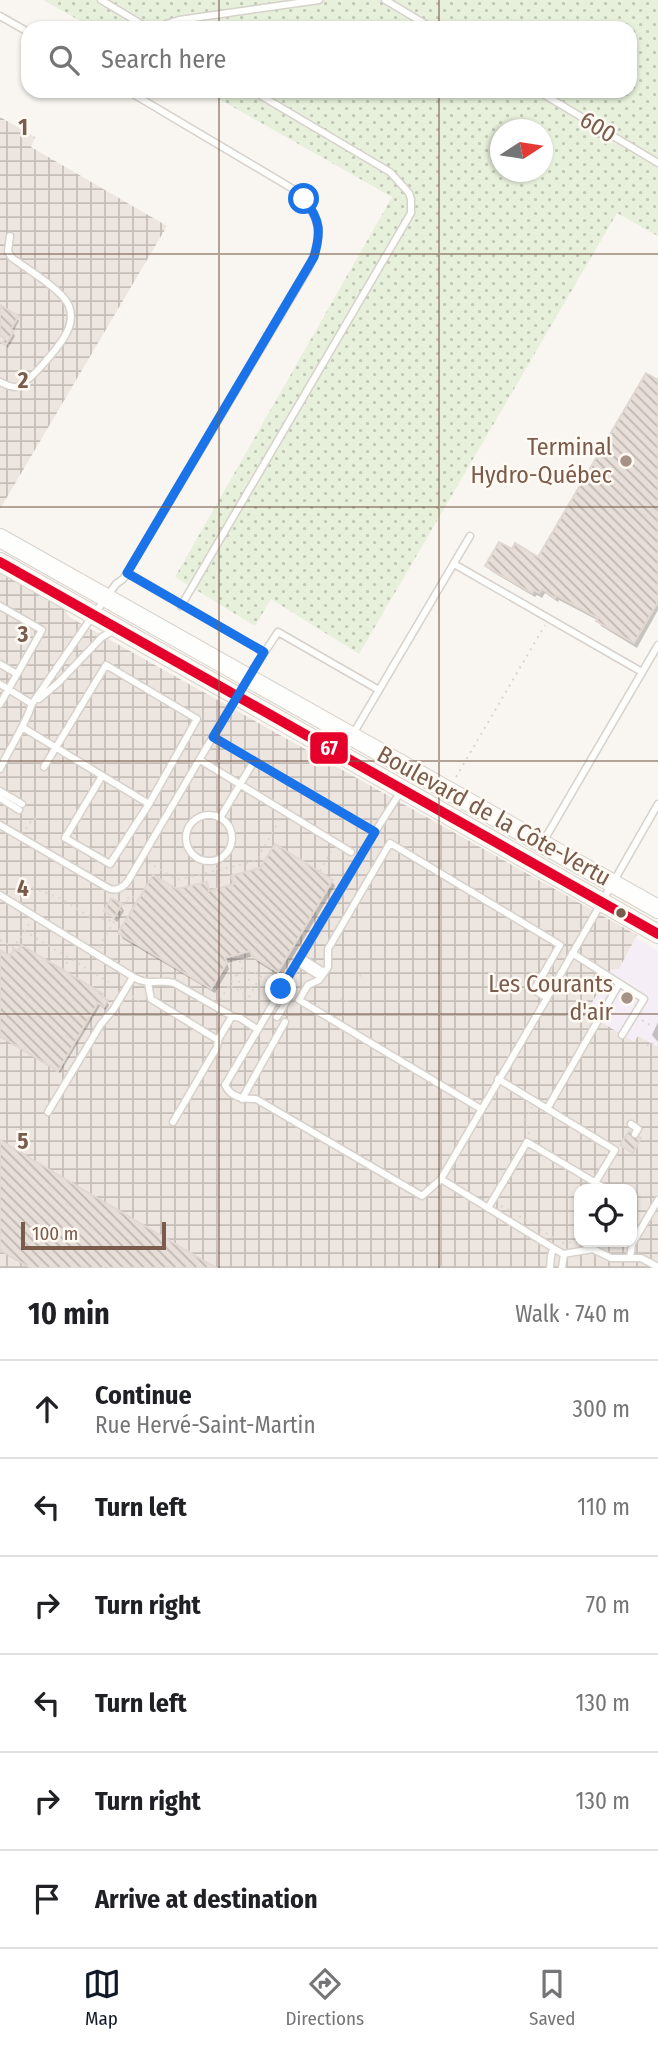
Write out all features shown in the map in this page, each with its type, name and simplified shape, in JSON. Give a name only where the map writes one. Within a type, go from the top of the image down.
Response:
[{"type":"street","name":"Boulevard de la Côte-Vertu","points":[[0,538],[658,909]]},
{"type":"street","name":"Boulevard de la Côte-Vertu","points":[[0,562],[658,934]]},
{"type":"lane","points":[[101,0],[136,21]]},
{"type":"lane","points":[[176,21],[319,0]]},
{"type":"lane","points":[[385,0],[420,21]]},
{"type":"lane","points":[[0,16],[21,28]]},
{"type":"lane","points":[[0,769],[32,705],[116,584],[127,573],[308,269],[314,257],[319,233],[318,221],[312,209],[293,189],[140,98]]},
{"type":"lane","points":[[181,606],[411,213],[409,193],[390,172],[265,98]]},
{"type":"lane","name":"600","points":[[550,98],[658,163]]},
{"type":"lane","points":[[0,382],[14,388],[32,377],[67,333],[71,321],[71,310],[66,299],[11,257],[8,251],[10,236]]},
{"type":"lane","points":[[352,736],[470,536]]},
{"type":"lane","points":[[454,564],[642,672]]},
{"type":"lane","points":[[127,573],[264,652]]},
{"type":"lane","points":[[0,606],[42,630],[0,704]]},
{"type":"lane","points":[[32,705],[58,683],[102,637],[118,629]]},
{"type":"lane","points":[[0,825],[107,888],[118,889],[128,881],[248,677],[278,632],[379,690]]},
{"type":"lane","points":[[542,844],[658,645]]},
{"type":"lane","points":[[0,664],[17,674]]},
{"type":"lane","points":[[44,767],[106,665],[197,719],[149,804],[110,864],[65,838],[102,776]]},
{"type":"lane","points":[[0,684],[32,705]]},
{"type":"lane","points":[[22,727],[149,804]]},
{"type":"lane","points":[[213,737],[375,832]]},
{"type":"lane","points":[[0,758],[8,751]]},
{"type":"lane","points":[[200,760],[351,852]]},
{"type":"lane","points":[[220,818],[254,761]]},
{"type":"lane","points":[[402,790],[225,1083],[227,1090],[242,1099],[256,1099],[422,1196],[441,1179],[657,807]]},
{"type":"lane","points":[[0,791],[20,807],[0,798]]},
{"type":"lane","points":[[213,815],[220,818],[231,830],[231,845],[222,857],[215,861],[200,860],[186,843],[186,835],[192,822],[198,817],[213,815]]},
{"type":"lane","points":[[481,1109],[299,1000],[308,985],[323,975],[328,964],[328,949],[390,843],[561,945],[534,990],[547,998]]},
{"type":"lane","points":[[0,895],[133,977],[148,983],[174,983],[257,1029]]},
{"type":"lane","points":[[572,953],[644,999],[622,1034]]},
{"type":"lane","points":[[299,960],[323,975]]},
{"type":"lane","points":[[48,1112],[133,977]]},
{"type":"lane","points":[[148,983],[151,999],[218,1040]]},
{"type":"lane","points":[[547,1109],[619,984]]},
{"type":"lane","points":[[277,1017],[288,999],[278,994]]},
{"type":"lane","points":[[173,1122],[232,1016]]},
{"type":"lane","points":[[242,1099],[285,1022]]},
{"type":"lane","points":[[488,1208],[527,1142],[595,1183],[615,1150],[498,1079]]},
{"type":"lane","points":[[631,1124],[638,1129],[635,1135]]},
{"type":"lane","points":[[441,1179],[564,1254],[593,1249],[611,1258],[646,1260],[658,1267]]},
{"type":"lane","points":[[634,1261],[632,1244],[658,1199]]},
{"type":"lane","points":[[550,1268],[553,1248]]},
{"type":"lane","points":[[562,1268],[564,1254]]},
{"type":"path","points":[[448,790],[549,618]]},
{"type":"path","points":[[25,830],[33,818],[36,818]]},
{"type":"path","points":[[147,862],[177,880],[256,861],[278,823]]},
{"type":"path","points":[[320,871],[330,854]]},
{"type":"path","points":[[215,861],[222,887]]},
{"type":"path","points":[[19,883],[60,898],[90,917],[114,921]]},
{"type":"path","points":[[99,948],[130,895],[138,900]]},
{"type":"path","points":[[126,901],[134,906]]},
{"type":"path","points":[[9,956],[30,921]]},
{"type":"path","points":[[24,931],[110,982]]},
{"type":"path","points":[[0,940],[14,948]]},
{"type":"path","points":[[238,954],[243,973]]},
{"type":"path","points":[[63,970],[69,958]]},
{"type":"path","points":[[220,1001],[237,974],[252,971],[275,985]]},
{"type":"path","points":[[247,972],[252,991]]},
{"type":"path","points":[[354,974],[359,973],[362,979]]},
{"type":"path","points":[[237,974],[242,993]]},
{"type":"path","points":[[229,985],[249,997],[260,976]]},
{"type":"path","points":[[132,996],[139,1001]]},
{"type":"path","points":[[341,998],[343,1002],[348,1001]]},
{"type":"path","points":[[646,1023],[653,1027]]},
{"type":"path","points":[[647,1046],[649,1042],[658,1047]]},
{"type":"path","points":[[529,1135],[525,1121],[531,1108]]},
{"type":"path","points":[[496,1203],[509,1210]]},
{"type":"path","points":[[519,1216],[532,1224]]},
{"type":"path","points":[[540,1229],[554,1238]]},
{"type":"path","points":[[562,1243],[574,1242]]},
{"type":"shaded area","points":[[0,117],[35,137],[31,147],[167,226],[0,509]]},
{"type":"shaded area","points":[[0,573],[67,611],[71,618],[637,935],[619,969],[611,970],[605,982],[634,1041],[638,1035],[658,1047],[658,1268],[0,1268]]},
{"type":"shaded area","name":"Les Courants d'air","points":[[636,938],[658,951],[658,1047],[638,1036],[634,1042],[586,1013],[611,970],[619,969]]},
{"type":"green space","points":[[43,0],[658,0],[658,236],[617,213],[359,654],[271,599],[255,626],[175,577],[392,197],[217,98],[637,98],[637,21],[80,21]]},
{"type":"building","points":[[0,305],[19,316],[6,345],[2,343],[5,338],[0,335]]},
{"type":"building","name":"Terminal Hydro-Québec","points":[[646,373],[658,380],[658,602],[634,643],[596,621],[598,618],[556,595],[555,598],[542,589],[539,593],[534,590],[532,593],[485,566],[499,542],[512,549],[515,543],[538,557]]},
{"type":"building","points":[[275,844],[333,880],[278,972],[252,956],[250,951],[225,958],[227,963],[211,989],[118,933],[153,875],[177,889],[207,882],[209,891],[234,884],[231,876],[260,868]]},
{"type":"building","points":[[111,898],[122,904],[114,918],[104,911]]},
{"type":"building","points":[[21,945],[103,994],[108,1000],[104,1007],[98,1003],[58,1071],[0,1036],[0,950],[10,956],[14,949],[18,951]]},
{"type":"building","points":[[629,1131],[641,1138],[633,1153],[620,1145]]},
{"type":"building","points":[[0,1140],[216,1268],[31,1268],[0,1250]]},
{"type":"transit line","name":"67","points":[[0,562],[658,934]]},
{"type":"place","name":"Terminal Hydro-Québec","points":[[626,461]]},
{"type":"place","name":"Les Courants d'air","points":[[627,998]]},
{"type":"route","points":[[281,989],[375,832],[213,737],[264,652],[127,573],[314,257],[319,233],[318,221],[304,199]]}]
